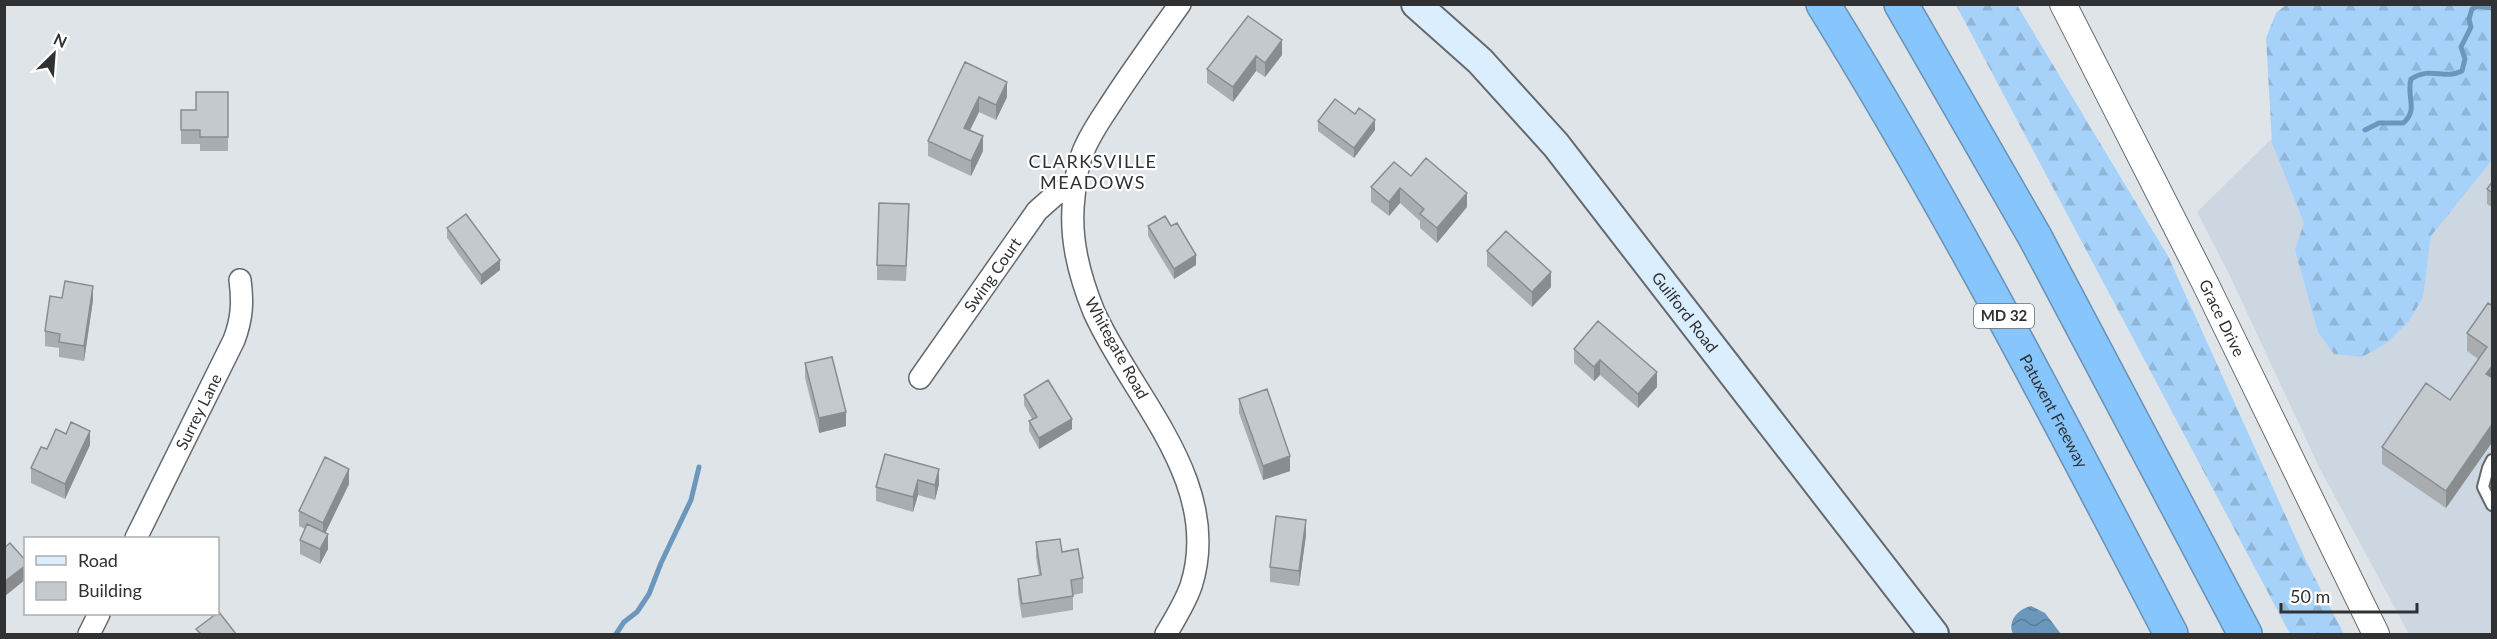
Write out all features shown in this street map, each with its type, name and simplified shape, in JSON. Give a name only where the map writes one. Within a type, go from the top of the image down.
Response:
[{"type":"highway","name":"Patuxent Freeway","points":[[1823,4],[1911,149],[1975,263],[2171,634]]},
{"type":"highway","points":[[1901,4],[2041,246],[2245,634]]},
{"type":"main road","name":"Guilford Road","points":[[1416,4],[1480,61],[1556,145],[1934,634]]},
{"type":"street","name":"Whitegate Road","points":[[1166,634],[1191,586],[1196,560],[1197,531],[1193,504],[1179,463],[1161,426],[1095,314],[1083,283],[1075,250],[1071,216],[1075,184],[1083,153],[1098,123],[1180,4]]},
{"type":"street","name":"Grace Drive","points":[[2070,7],[2376,634]]},
{"type":"street","name":"Swing Court","points":[[920,378],[1037,211],[1055,195],[1075,184]]},
{"type":"street","name":"Surrey Lane","points":[[136,537],[234,340],[241,321],[243,299],[240,280]]},
{"type":"street","points":[[89,634],[98,615]]},
{"type":"lane","points":[[2493,460],[2488,468],[2483,487],[2493,505]]},
{"type":"shaded area","points":[[2492,5],[2492,634],[2409,634],[2320,469],[2229,274],[2197,212],[2393,19]]},
{"type":"green space","points":[[1956,5],[2017,5],[2168,256],[2307,563],[2344,634],[2290,634]]},
{"type":"green space","points":[[2286,5],[2492,5],[2492,160],[2431,236],[2423,297],[2409,321],[2387,343],[2362,357],[2334,354],[2318,332],[2295,250],[2304,223],[2272,143],[2266,38],[2276,13]]},
{"type":"water","points":[[2031,606],[2045,613],[2061,634],[2013,634],[2011,625],[2015,616]]},
{"type":"building","points":[[1248,16],[1282,40],[1265,63],[1256,56],[1233,87],[1207,69]]},
{"type":"building","points":[[965,62],[1007,82],[996,105],[979,97],[964,128],[983,136],[971,161],[928,141]]},
{"type":"building","points":[[196,92],[228,92],[228,137],[200,137],[200,130],[181,130],[181,110],[196,110]]},
{"type":"building","points":[[1335,99],[1355,114],[1359,108],[1375,120],[1354,148],[1318,121]]},
{"type":"building","points":[[1426,158],[1467,193],[1437,228],[1420,214],[1424,209],[1400,188],[1389,202],[1371,187],[1394,162],[1411,176]]},
{"type":"building","points":[[2493,181],[2493,193],[2487,189]]},
{"type":"building","points":[[879,203],[909,204],[906,266],[877,265]]},
{"type":"building","points":[[466,214],[500,260],[481,275],[447,228]]},
{"type":"building","points":[[1165,216],[1171,226],[1177,223],[1196,255],[1174,269],[1148,226]]},
{"type":"building","points":[[1506,231],[1551,272],[1532,292],[1487,251]]},
{"type":"building","points":[[65,281],[93,286],[84,346],[59,342],[60,334],[45,331],[50,296],[62,298]]},
{"type":"building","points":[[2488,303],[2493,306],[2493,365],[2486,374],[2493,378],[2493,423],[2446,491],[2382,447],[2426,383],[2450,400],[2487,347],[2467,333]]},
{"type":"building","points":[[1598,321],[1657,372],[1638,394],[1600,360],[1594,367],[1574,349]]},
{"type":"building","points":[[832,357],[846,412],[819,418],[805,363]]},
{"type":"building","points":[[1048,380],[1072,419],[1039,438],[1029,421],[1037,417],[1024,395]]},
{"type":"building","points":[[1267,389],[1290,456],[1263,466],[1239,399]]},
{"type":"building","points":[[71,422],[90,431],[65,484],[31,468],[41,447],[47,449],[56,429],[66,434]]},
{"type":"building","points":[[885,454],[939,469],[935,485],[918,480],[913,497],[876,487]]},
{"type":"building","points":[[325,457],[349,469],[323,523],[299,511]]},
{"type":"building","points":[[1276,516],[1306,520],[1299,571],[1270,567]]},
{"type":"building","points":[[307,524],[328,534],[320,549],[300,540]]},
{"type":"building","points":[[1060,539],[1062,552],[1078,549],[1083,578],[1071,580],[1073,596],[1022,604],[1018,579],[1041,575],[1036,542]]},
{"type":"building","points":[[10,543],[24,559],[24,567],[4,582],[4,548]]},
{"type":"building","points":[[219,612],[236,634],[201,634],[196,629],[215,615],[219,615]]},
{"type":"waterway","points":[[2365,130],[2379,123],[2403,123],[2408,118],[2411,108],[2411,79],[2418,75],[2449,74],[2462,71],[2465,59],[2461,47],[2471,27],[2469,19],[2472,9],[2478,6],[2492,8]]},
{"type":"waterway","points":[[616,634],[624,622],[637,612],[649,594],[691,500],[699,467]]},
{"type":"district","name":"CLARKSVILLE MEADOWS","points":[[1093,172]]}]
